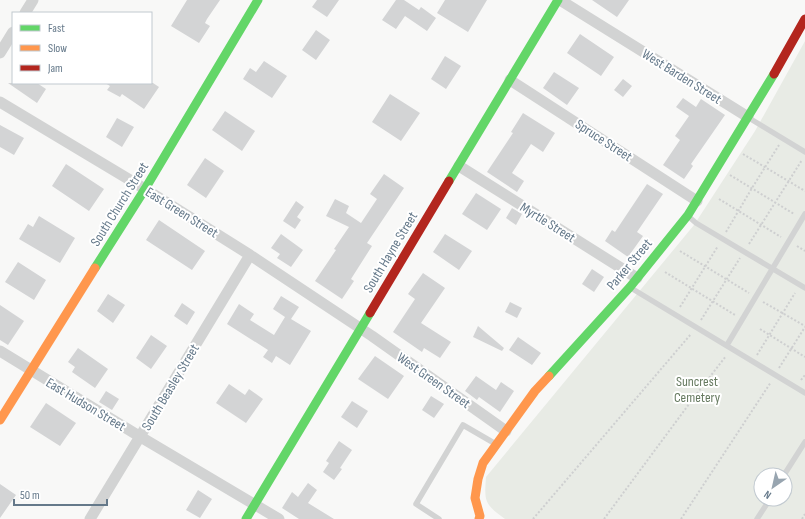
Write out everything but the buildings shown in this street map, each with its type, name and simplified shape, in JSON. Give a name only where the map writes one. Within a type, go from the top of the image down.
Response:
[{"type":"street","points":[[26,12],[33,0]]},
{"type":"street","name":"South Church Street","points":[[0,420],[145,189],[258,0]]},
{"type":"street","name":"South Hayne Street","points":[[246,519],[559,0]]},
{"type":"street","name":"West Barden Street","points":[[559,0],[748,117]]},
{"type":"street","name":"Parker Street","points":[[482,518],[475,498],[478,479],[483,463],[535,391],[633,282],[688,215],[768,85],[805,18]]},
{"type":"street","points":[[0,53],[12,34]]},
{"type":"street","name":"Spruce Street","points":[[510,80],[697,201]]},
{"type":"street","name":"East Green Street","points":[[0,102],[145,189],[250,255],[361,329]]},
{"type":"street","name":"Myrtle Street","points":[[459,166],[633,282]]},
{"type":"street","name":"South Beasley Street","points":[[90,519],[250,255]]},
{"type":"street","name":"West Green Street","points":[[361,329],[506,431]]},
{"type":"street","name":"East Hudson Street","points":[[0,351],[279,519]]},
{"type":"lane","name":"West Barden Street","points":[[748,117],[805,152]]},
{"type":"lane","points":[[688,215],[696,223],[802,287]]},
{"type":"lane","points":[[729,347],[742,319],[803,216]]},
{"type":"lane","name":"Myrtle Street","points":[[633,282],[675,314],[805,393]]},
{"type":"lane","points":[[439,519],[416,504],[463,425],[496,445]]},
{"type":"lane","points":[[789,467],[805,442]]},
{"type":"lane","points":[[757,519],[765,507]]},
{"type":"path","points":[[675,314],[783,139]]},
{"type":"path","points":[[743,154],[805,191]]},
{"type":"path","points":[[533,519],[697,328],[805,156]]},
{"type":"path","points":[[730,176],[776,203],[803,216]]},
{"type":"path","points":[[719,199],[805,251]]},
{"type":"path","points":[[680,251],[805,326],[792,349],[681,519]]},
{"type":"path","points":[[665,272],[742,319]]},
{"type":"path","points":[[754,362],[783,313],[802,287]]},
{"type":"path","points":[[760,330],[805,357]]},
{"type":"path","points":[[604,519],[729,347]]},
{"type":"path","points":[[802,519],[805,514]]},
{"type":"green space","name":"Suncrest Cemetery","points":[[805,41],[805,519],[505,519],[493,510],[487,502],[485,492],[486,477],[694,225],[755,131]]},
{"type":"traffic: fast","points":[[95,268],[145,189],[258,0]]},
{"type":"traffic: fast","points":[[449,181],[558,0]]},
{"type":"traffic: fast","points":[[549,376],[630,287],[688,215],[774,74]]},
{"type":"traffic: fast","points":[[246,519],[370,313]]},
{"type":"traffic: slow","points":[[0,420],[95,268]]},
{"type":"traffic: slow","points":[[479,519],[480,516],[475,498],[478,479],[483,463],[535,391],[549,376]]},
{"type":"traffic: jam","points":[[774,74],[805,19]]},
{"type":"traffic: jam","points":[[370,313],[449,181]]}]
